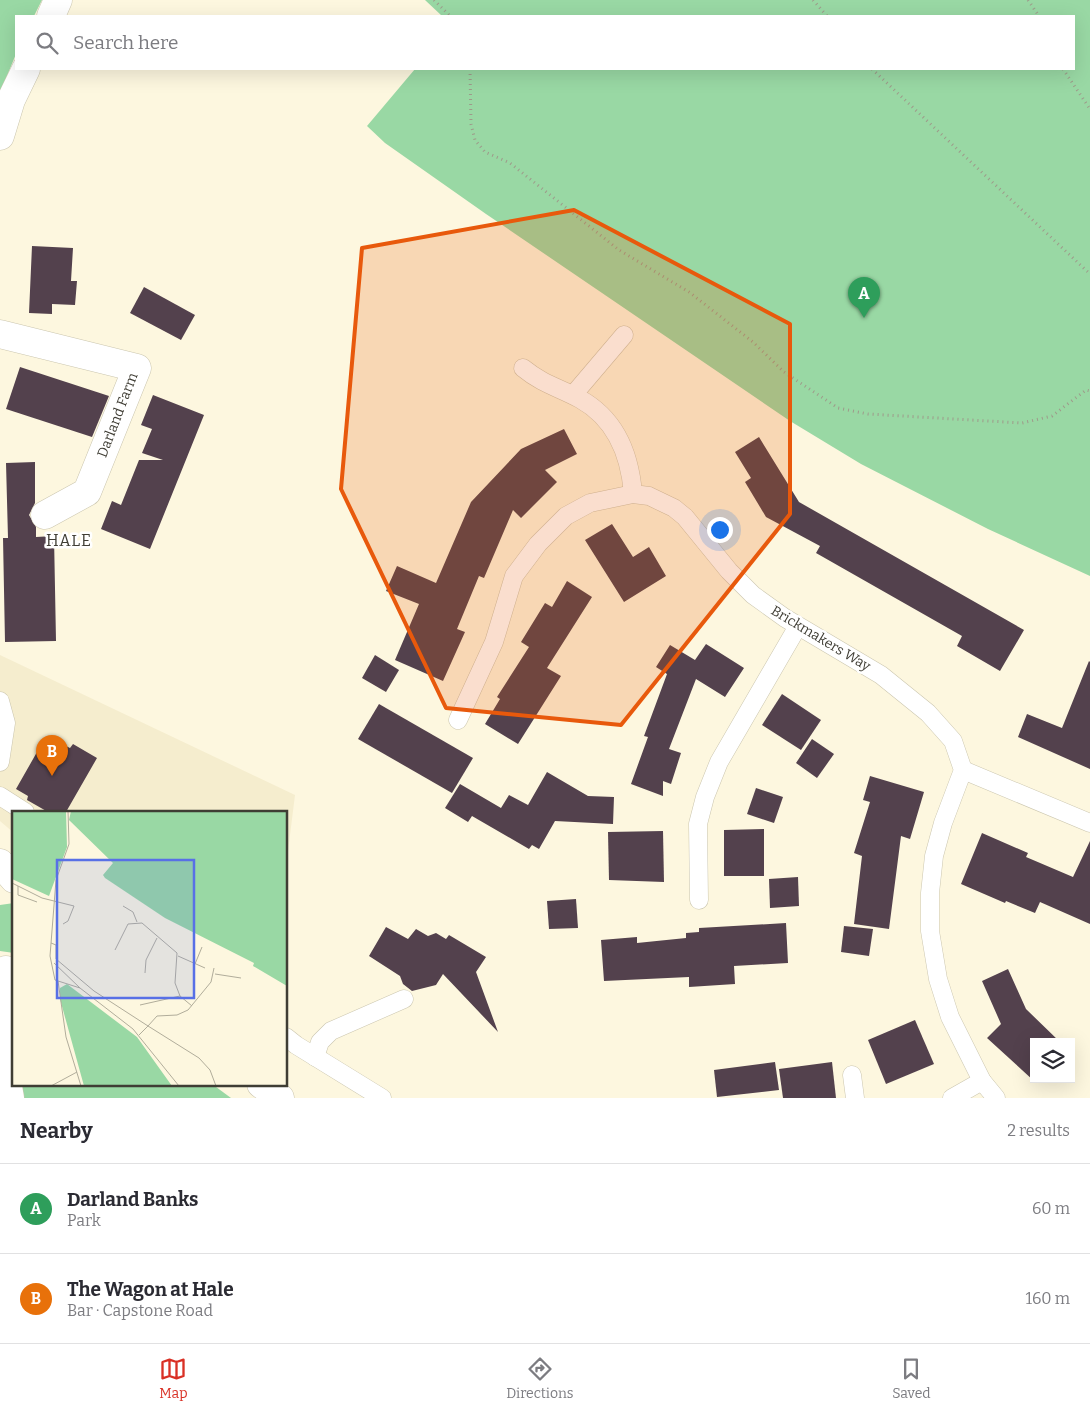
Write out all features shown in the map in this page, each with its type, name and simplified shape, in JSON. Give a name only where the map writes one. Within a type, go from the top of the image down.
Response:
[{"type":"street","points":[[51,15],[58,0]]},
{"type":"street","points":[[0,136],[11,100],[26,70]]},
{"type":"street","name":"Darland Farm","points":[[0,334],[137,368],[87,492],[45,515]]},
{"type":"street","points":[[0,863],[12,877]]},
{"type":"street","points":[[7,969],[7,1081],[10,1098]]},
{"type":"street","points":[[264,1086],[280,1098]]},
{"type":"lane","points":[[573,396],[624,335]]},
{"type":"lane","points":[[523,368],[544,384],[573,396],[598,412],[615,430],[629,463],[633,494]]},
{"type":"lane","name":"Brickmakers Way","points":[[458,720],[494,642],[514,576],[538,544],[566,516],[590,503],[633,494],[660,501],[680,512],[746,588],[769,607],[881,675],[928,713],[953,741],[963,770]]},
{"type":"lane","points":[[699,900],[698,824],[705,797],[719,762],[798,626]]},
{"type":"lane","points":[[0,701],[6,723],[0,762]]},
{"type":"lane","points":[[996,1098],[982,1081],[950,1017],[938,979],[930,931],[930,893],[934,856],[943,823],[963,770],[1090,823]]},
{"type":"lane","points":[[0,796],[23,811]]},
{"type":"lane","points":[[314,1056],[320,1042],[331,1031],[404,999]]},
{"type":"lane","points":[[288,1038],[382,1098]]},
{"type":"lane","points":[[852,1075],[855,1098]]},
{"type":"lane","points":[[952,1098],[982,1081]]},
{"type":"path","points":[[434,0],[449,15]]},
{"type":"path","points":[[813,0],[826,15]]},
{"type":"path","points":[[1028,0],[1038,15]]},
{"type":"path","points":[[470,70],[470,124],[475,140],[486,152],[510,163],[619,250],[689,292],[753,342],[784,372],[838,408],[868,414],[1022,423],[1052,416],[1086,390],[1090,391]]},
{"type":"path","points":[[873,70],[1090,274]]},
{"type":"path","points":[[1064,70],[1090,109]]},
{"type":"highlighted area","points":[[574,210],[790,324],[790,514],[621,725],[446,708],[341,489],[362,248]]},
{"type":"shaded area","points":[[0,655],[295,795],[288,851],[288,811],[12,811],[12,831],[0,821]]},
{"type":"green space","points":[[0,0],[42,0],[34,15],[15,15],[15,56],[0,93]]},
{"type":"green space","points":[[425,0],[1090,0],[1090,576],[988,529],[861,464],[790,421],[486,214],[385,143],[367,126],[414,70],[1075,70],[1075,15],[441,15]]},
{"type":"green space","points":[[12,903],[12,953],[0,951],[0,905]]},
{"type":"green space","points":[[23,1086],[215,1086],[231,1098],[22,1098]]},
{"type":"building","points":[[32,246],[73,248],[71,281],[77,281],[75,305],[52,304],[52,314],[29,313]]},
{"type":"building","points":[[144,287],[195,315],[181,340],[130,313]]},
{"type":"building","points":[[20,367],[109,396],[92,437],[6,409]]},
{"type":"building","points":[[153,395],[204,415],[150,549],[101,529],[112,501],[121,505],[139,460],[163,460],[142,453],[152,429],[141,425]]},
{"type":"building","points":[[564,429],[577,454],[545,470],[557,482],[521,518],[513,510],[484,578],[479,576],[457,629],[465,632],[443,681],[395,660],[419,604],[386,591],[397,566],[436,583],[471,502],[521,449]]},
{"type":"building","points":[[759,437],[799,502],[1024,630],[1000,671],[957,646],[962,636],[816,553],[820,546],[766,517],[745,482],[751,478],[735,452]]},
{"type":"building","points":[[35,462],[35,503],[29,515],[36,527],[36,537],[54,536],[56,641],[5,642],[3,538],[8,538],[6,463]]},
{"type":"building","points":[[612,524],[633,557],[649,547],[666,576],[624,602],[585,540]]},
{"type":"building","points":[[567,581],[592,597],[547,668],[561,676],[518,744],[485,724],[500,699],[497,697],[529,647],[521,642],[545,603],[552,607]]},
{"type":"building","points":[[706,644],[744,668],[725,697],[696,679],[669,749],[681,753],[671,784],[663,781],[663,796],[631,784],[648,737],[644,736],[667,674],[656,667],[670,645],[695,660]]},
{"type":"building","points":[[375,655],[399,670],[386,692],[362,678]]},
{"type":"building","points":[[1089,661],[1090,769],[1018,737],[1027,714],[1062,728]]},
{"type":"building","points":[[782,694],[821,720],[801,750],[762,725]]},
{"type":"building","points":[[379,704],[473,758],[452,793],[358,739]]},
{"type":"building","points":[[45,738],[58,745],[60,743],[70,748],[73,744],[97,758],[67,811],[46,811],[27,800],[28,796],[16,789]]},
{"type":"building","points":[[812,739],[834,754],[817,778],[796,763]]},
{"type":"building","points":[[547,772],[588,796],[614,797],[613,824],[555,821],[539,849],[532,845],[529,849],[472,816],[468,822],[445,808],[460,784],[501,808],[509,795],[528,805]]},
{"type":"building","points":[[870,776],[924,792],[910,839],[901,836],[889,929],[854,924],[862,856],[854,853],[870,802],[863,800]]},
{"type":"building","points":[[756,788],[783,797],[774,823],[747,814]]},
{"type":"building","points":[[764,829],[764,876],[724,876],[724,830]]},
{"type":"building","points":[[663,831],[664,882],[609,880],[608,832]]},
{"type":"building","points":[[982,833],[1028,853],[1026,857],[1073,877],[1090,841],[1090,924],[1040,902],[1035,913],[1006,901],[1005,903],[961,884]]},
{"type":"building","points":[[798,877],[799,906],[770,908],[769,879]]},
{"type":"building","points":[[576,899],[578,928],[549,929],[547,901]]},
{"type":"building","points":[[786,923],[788,963],[734,966],[735,984],[689,987],[689,977],[604,981],[601,940],[637,937],[637,943],[686,938],[686,933],[699,932],[699,928]]},
{"type":"building","points":[[844,926],[873,929],[869,956],[841,952]]},
{"type":"building","points":[[386,927],[408,939],[416,929],[428,936],[436,933],[446,939],[449,935],[486,957],[476,972],[498,1032],[443,974],[436,985],[412,991],[403,984],[400,976],[369,956]]},
{"type":"building","points":[[1008,969],[1026,1009],[1056,1038],[1030,1038],[1030,1077],[987,1038],[1001,1024],[982,981]]},
{"type":"building","points":[[915,1020],[934,1064],[886,1084],[868,1040]]},
{"type":"building","points":[[775,1062],[779,1090],[717,1097],[714,1070]]},
{"type":"building","points":[[832,1062],[836,1098],[783,1098],[779,1069]]},
{"type":"place","name":"Darland Banks","points":[[864,318]]},
{"type":"place","name":"The Wagon at Hale","points":[[52,776]]},
{"type":"district","name":"HALE","points":[[69,540]]}]
